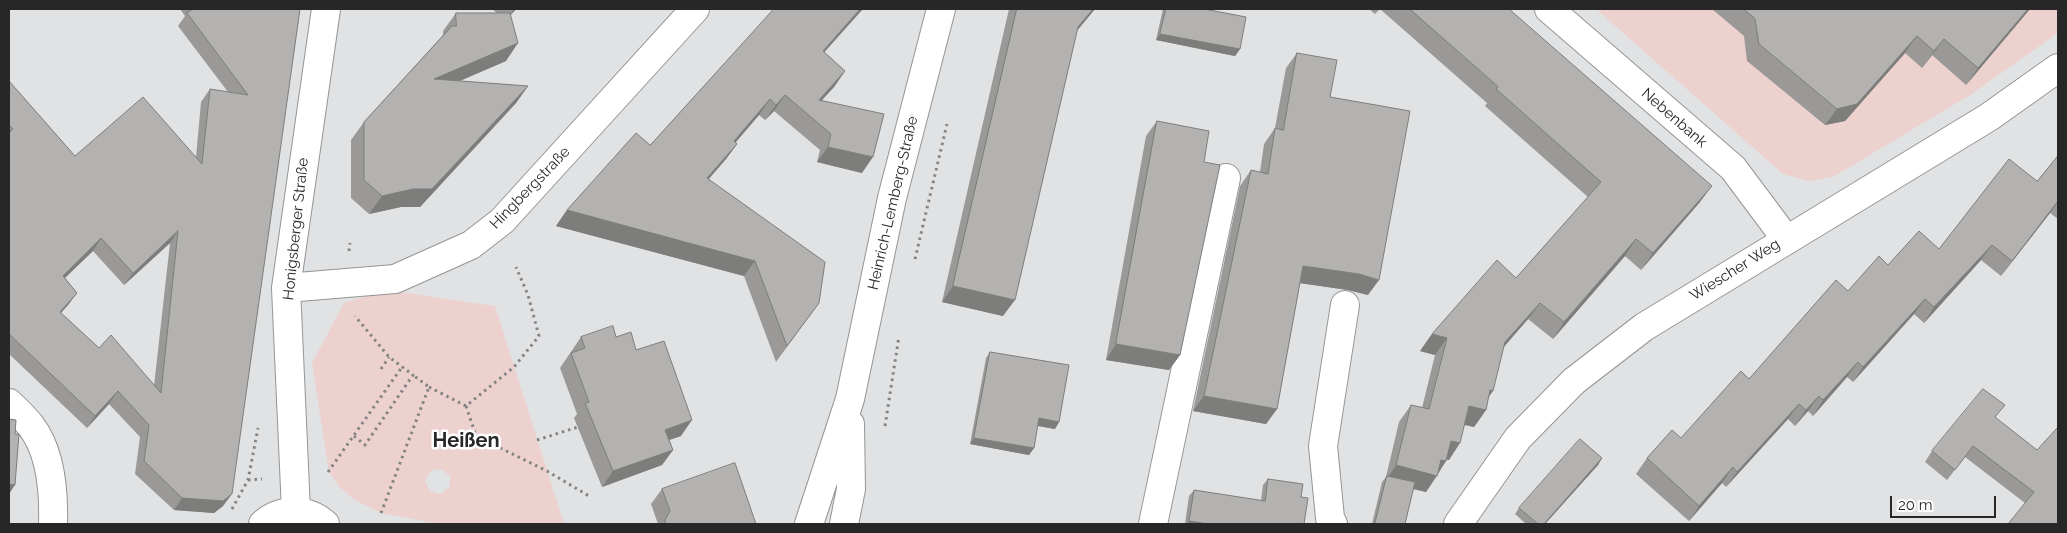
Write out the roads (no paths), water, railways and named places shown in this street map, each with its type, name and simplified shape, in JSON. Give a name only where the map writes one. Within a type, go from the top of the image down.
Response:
[{"type":"street","name":"Honigsberger Straße","points":[[296,511],[286,288],[326,9]]},
{"type":"street","name":"Hingbergstraße","points":[[286,288],[395,279],[471,245],[494,227],[695,9]]},
{"type":"street","name":"Heinrich-Lemberg-Straße","points":[[809,524],[850,399],[892,198],[941,9]]},
{"type":"street","name":"Nebenbank","points":[[1549,9],[1733,168],[1786,239]]},
{"type":"street","name":"Wiescher Weg","points":[[1458,524],[1518,438],[1574,381],[1644,327],[1786,239],[1989,118],[2058,68]]},
{"type":"street","points":[[1153,524],[1226,178]]},
{"type":"street","points":[[1333,524],[1330,518],[1322,446],[1345,305]]},
{"type":"street","name":"Heinrich-Lemberg-Straße","points":[[844,524],[850,490],[850,399]]},
{"type":"street","points":[[9,403],[31,426],[44,448],[49,476],[53,524]]},
{"type":"street","points":[[263,524],[272,516],[296,511],[316,517],[325,524]]},
{"type":"district","name":"Heißen","points":[[466,441]]}]
